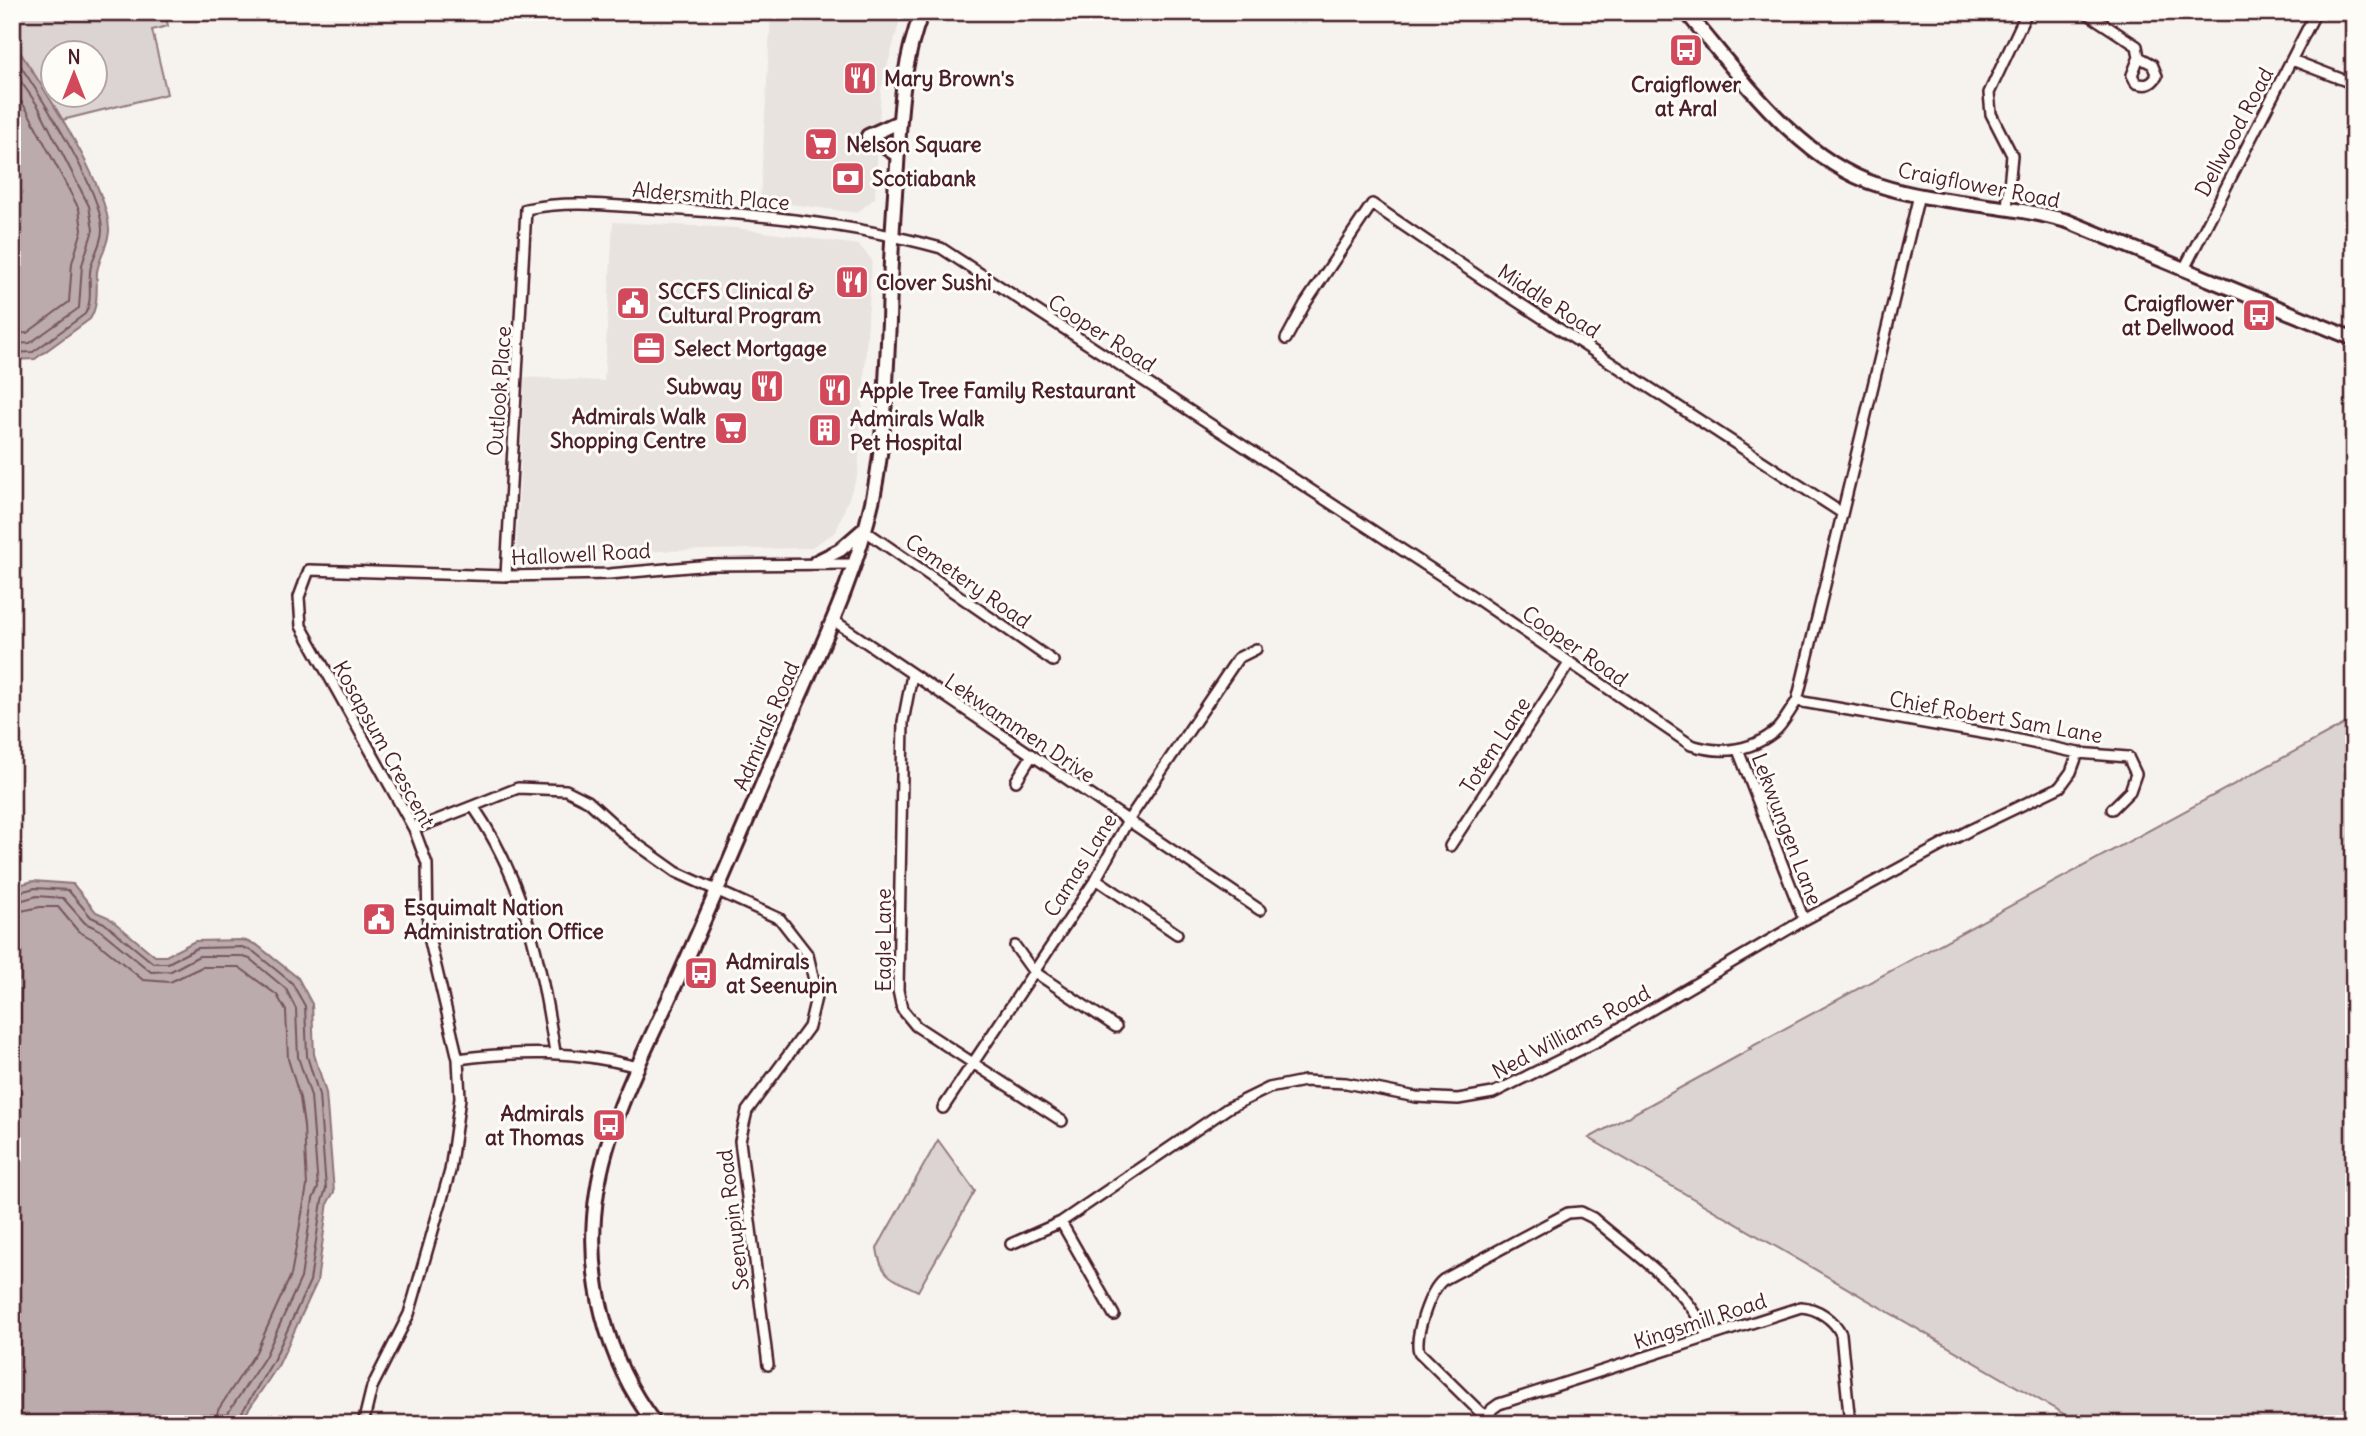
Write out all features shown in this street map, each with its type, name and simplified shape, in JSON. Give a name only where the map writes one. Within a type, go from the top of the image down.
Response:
[{"type":"main road","name":"Admirals Road","points":[[655,1424],[629,1385],[609,1339],[597,1291],[593,1240],[597,1191],[610,1137],[638,1067],[717,891],[855,564],[874,493],[886,408],[899,122],[908,59],[922,12]]},
{"type":"main road","name":"Craigflower Road","points":[[1686,12],[1788,128],[1839,170],[1876,185],[1919,195],[2007,208],[2067,221],[2354,339]]},
{"type":"main road","points":[[897,155],[868,136],[899,122]]},
{"type":"main road","points":[[816,562],[840,550],[864,530]]},
{"type":"street","points":[[2007,208],[2013,161],[2007,142],[1991,114],[1989,93],[2027,12]]},
{"type":"street","points":[[2085,12],[2137,46],[2139,57]]},
{"type":"street","name":"Dellwood Road","points":[[2184,269],[2316,12]]},
{"type":"street","points":[[2292,60],[2354,84]]},
{"type":"street","name":"Cooper Road","points":[[892,234],[941,248],[1570,662],[1691,745],[1715,752],[1738,750],[1775,732],[1797,701],[1919,195]]},
{"type":"street","name":"Aldersmith Place","points":[[526,209],[566,203],[717,211],[892,234]]},
{"type":"street","name":"Middle Road","points":[[1286,339],[1305,304],[1373,204],[1481,278],[1842,513]]},
{"type":"street","name":"Outlook Place","points":[[506,576],[526,209]]},
{"type":"street","name":"Cemetery Road","points":[[864,530],[1053,661]]},
{"type":"street","name":"Hallowell Road","points":[[309,570],[506,576],[609,574],[673,567],[816,562],[855,564]]},
{"type":"street","name":"Kosapsum Crescent","points":[[309,570],[299,597],[298,614],[306,638],[414,829],[427,864],[428,933],[458,1059],[460,1098],[450,1171],[409,1314],[372,1387],[363,1424]]},
{"type":"street","name":"Lekwammen Drive","points":[[833,620],[1127,822],[1260,909]]},
{"type":"street","name":"Camas Lane","points":[[943,1108],[1097,879],[1127,822],[1238,658],[1256,649]]},
{"type":"street","name":"Totem Lane","points":[[1450,846],[1570,662]]},
{"type":"street","name":"Eagle Lane","points":[[912,675],[903,722],[898,990],[902,1009],[916,1026],[1062,1121]]},
{"type":"street","name":"Chief Robert Sam Lane","points":[[1797,701],[2005,737],[2078,753],[2128,757],[2136,774],[2130,791],[2112,809]]},
{"type":"street","name":"Lekwungen Lane","points":[[1738,750],[1804,920]]},
{"type":"street","name":"Ned Williams Road","points":[[1011,1244],[1061,1222],[1228,1108],[1269,1088],[1304,1081],[1346,1083],[1416,1097],[1458,1099],[1493,1093],[1598,1041],[1804,920],[1970,830],[2060,787],[2071,772],[2078,753]]},
{"type":"street","points":[[1016,781],[1031,757]]},
{"type":"street","name":"Seenupin Road","points":[[414,829],[518,788],[566,790],[588,801],[631,840],[676,872],[780,919],[808,956],[817,993],[809,1027],[747,1111],[740,1141],[768,1365]]},
{"type":"street","points":[[473,806],[491,833],[529,917],[541,965],[555,1052]]},
{"type":"street","points":[[1097,879],[1177,934]]},
{"type":"street","points":[[1015,946],[1033,971],[1116,1027]]},
{"type":"street","points":[[458,1059],[516,1052],[555,1052],[638,1067]]},
{"type":"street","points":[[1486,1420],[1419,1352],[1418,1341],[1430,1296],[1443,1279],[1561,1215],[1581,1212],[1593,1219],[1692,1306],[1707,1337]]},
{"type":"street","points":[[1061,1222],[1114,1315]]},
{"type":"street","name":"Kingsmill Road","points":[[1486,1420],[1499,1404],[1795,1308],[1807,1307],[1836,1325],[1841,1334],[1850,1424]]},
{"type":"shaded area","points":[[12,12],[165,12],[168,26],[152,30],[167,94],[62,120],[54,108],[108,108],[108,38],[38,38],[38,82],[12,40]]},
{"type":"shaded area","name":"Nelson Square","points":[[771,12],[902,12],[881,90],[875,198],[857,213],[760,200]]},
{"type":"shaded area","name":"Admirals Walk Shopping Centre","points":[[613,222],[736,228],[859,245],[872,260],[858,474],[836,532],[810,548],[516,554],[525,377],[604,381]]},
{"type":"shaded area","points":[[2354,719],[2354,1424],[2081,1424],[1589,1138],[1751,1049],[1749,1048]]},
{"type":"shaded area","points":[[938,1140],[975,1191],[918,1291],[885,1272],[877,1248]]},
{"type":"water","points":[[12,40],[38,81],[38,108],[55,108],[86,162],[106,212],[109,231],[98,267],[96,302],[90,319],[35,359],[12,360]]},
{"type":"water","points":[[33,881],[73,884],[96,912],[108,917],[155,956],[166,956],[195,941],[243,940],[257,945],[298,978],[312,1004],[314,1054],[326,1093],[334,1192],[328,1202],[317,1282],[279,1364],[239,1424],[12,1424],[12,887]]},
{"type":"place","name":"Craigflower at Aral","points":[[1686,50]]},
{"type":"place","name":"Mary Brown's","points":[[860,78]]},
{"type":"place","name":"Nelson Square","points":[[821,144]]},
{"type":"place","name":"Scotiabank","points":[[848,178]]},
{"type":"place","name":"Clover Sushi","points":[[852,282]]},
{"type":"place","name":"SCCFS Clinical & Cultural Program","points":[[633,303]]},
{"type":"place","name":"Craigflower at Dellwood","points":[[2259,315]]},
{"type":"place","name":"Select Mortgage","points":[[649,348]]},
{"type":"place","name":"Subway","points":[[767,386]]},
{"type":"place","name":"Apple Tree Family Restaurant","points":[[835,390]]},
{"type":"place","name":"Admirals Walk Shopping Centre","points":[[731,428]]},
{"type":"place","name":"Admirals Walk Pet Hospital","points":[[825,430]]},
{"type":"place","name":"Esquimalt Nation Administration Office","points":[[379,919]]},
{"type":"place","name":"Admirals at Seenupin","points":[[701,973]]},
{"type":"place","name":"Admirals at Thomas","points":[[609,1125]]}]
